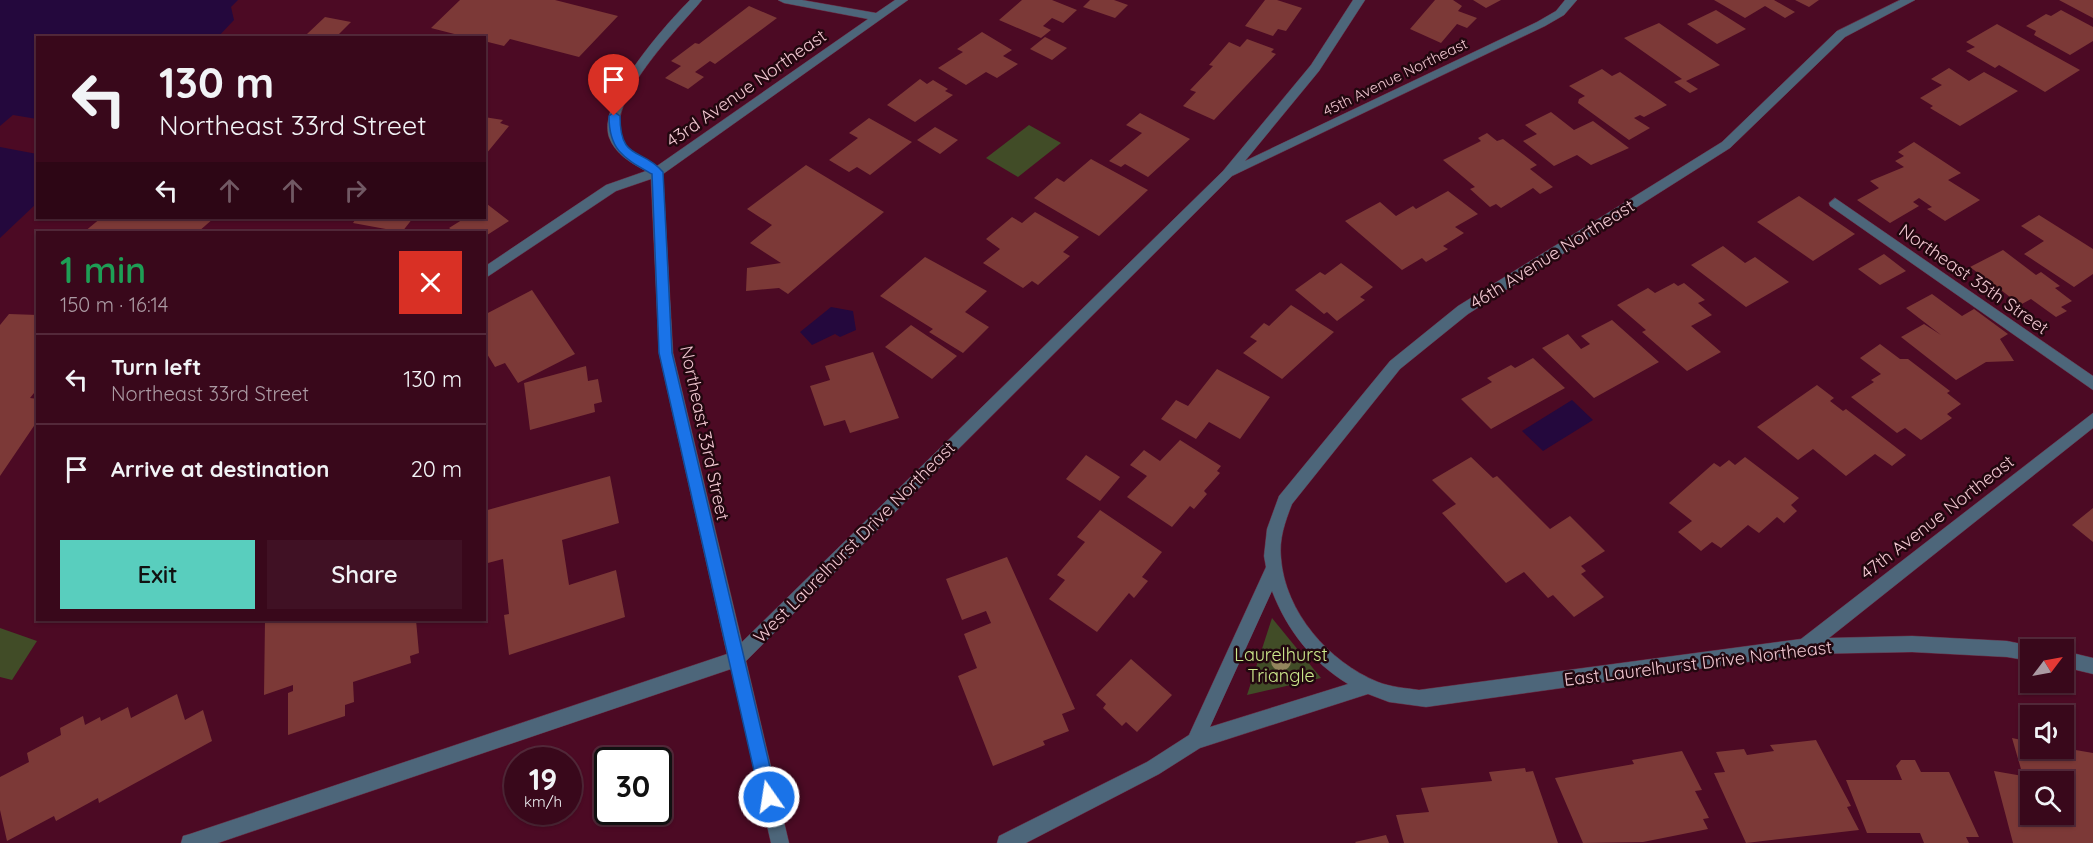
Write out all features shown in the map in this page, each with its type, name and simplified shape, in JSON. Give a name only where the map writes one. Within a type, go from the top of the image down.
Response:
[{"type":"street","points":[[657,172],[625,153],[614,133],[614,116],[633,74],[696,0]]},
{"type":"street","points":[[784,0],[877,17]]},
{"type":"street","name":"43rd Avenue Northeast","points":[[486,273],[611,188],[657,172],[902,0]]},
{"type":"street","name":"West Laurelhurst Drive Northeast","points":[[190,843],[736,659],[1227,174],[1315,68],[1359,0]]},
{"type":"street","name":"45th Avenue Northeast","points":[[1227,174],[1541,24],[1560,13],[1571,0]]},
{"type":"street","name":"46th Avenue Northeast","points":[[1195,741],[1272,573],[1276,517],[1285,501],[1395,365],[1463,310],[1726,145],[1841,34],[1909,0]]},
{"type":"street","name":"Northeast 33rd Street","points":[[657,172],[666,353],[780,843]]},
{"type":"street","name":"Northeast 35th Street","points":[[1835,203],[2093,384]]},
{"type":"street","name":"47th Avenue Northeast","points":[[1805,646],[2093,419]]},
{"type":"street","name":"46th Avenue Northeast","points":[[1272,573],[1282,602],[1302,635]]},
{"type":"street","name":"East Laurelhurst Drive Northeast","points":[[1302,635],[1331,662],[1368,686],[1395,696],[1426,699],[1805,646],[1912,644],[2007,648],[2020,651]]},
{"type":"street","points":[[2074,661],[2093,666]]},
{"type":"street","points":[[1006,843],[1153,768],[1195,741],[1368,686]]},
{"type":"green space","points":[[1029,125],[1061,143],[1018,177],[986,158]]},
{"type":"green space","name":"Laurelhurst Triangle","points":[[1272,618],[1321,678],[1247,695]]},
{"type":"green space","points":[[0,628],[37,641],[12,680],[0,677]]},
{"type":"shaded area","points":[[0,0],[238,0],[231,7],[234,20],[219,36],[36,36],[36,204],[0,238]]},
{"type":"shaded area","points":[[831,307],[853,311],[856,330],[840,337],[835,334],[812,345],[800,332]]},
{"type":"shaded area","points":[[1572,400],[1593,420],[1543,451],[1522,431]]},
{"type":"pier","points":[[13,115],[36,119],[36,154],[0,147],[0,126]]},
{"type":"building","points":[[460,0],[555,0],[618,16],[579,57],[510,39],[504,46],[486,42],[486,36],[462,36],[431,28]]},
{"type":"building","points":[[1022,0],[1052,0],[1077,10],[1063,23],[1052,18],[1043,26],[1051,30],[1041,38],[999,20]]},
{"type":"building","points":[[1090,0],[1114,0],[1128,5],[1115,18],[1083,7]]},
{"type":"building","points":[[1265,0],[1277,0],[1302,8],[1286,31],[1278,29],[1273,36],[1245,26]]},
{"type":"building","points":[[1435,0],[1453,0],[1462,6],[1458,11],[1477,18],[1467,28],[1457,24],[1441,43],[1410,29]]},
{"type":"building","points":[[1473,0],[1501,0],[1486,8]]},
{"type":"building","points":[[1714,0],[1774,0],[1795,12],[1785,18],[1765,6],[1745,18]]},
{"type":"building","points":[[1795,0],[1819,0],[1809,7]]},
{"type":"building","points":[[2059,0],[2093,0],[2093,18]]},
{"type":"building","points":[[749,6],[777,18],[715,64],[710,61],[695,72],[704,77],[688,89],[665,78],[681,66],[671,61],[695,43],[699,44]]},
{"type":"building","points":[[1716,10],[1746,29],[1717,44],[1687,24]]},
{"type":"building","points":[[2061,10],[2093,27],[2093,41],[2070,55],[2034,35],[2036,31],[2026,26],[2046,14],[2051,16]]},
{"type":"building","points":[[325,17],[351,22],[337,36],[307,34]]},
{"type":"building","points":[[1659,23],[1720,65],[1686,81],[1698,89],[1690,93],[1674,82],[1682,79],[1624,38]]},
{"type":"building","points":[[1997,24],[2080,70],[2045,92],[1999,65],[1995,68],[1966,51],[1975,47],[1966,42]]},
{"type":"building","points":[[982,32],[1012,50],[1003,56],[1018,64],[997,78],[986,72],[966,85],[938,68],[963,52],[957,49]]},
{"type":"building","points":[[1045,37],[1067,48],[1052,60],[1030,49]]},
{"type":"building","points":[[1247,39],[1274,49],[1271,52],[1276,54],[1214,120],[1183,106],[1196,92],[1190,90],[1213,66],[1209,65],[1229,42],[1240,47]]},
{"type":"building","points":[[1949,68],[1969,81],[1984,72],[2018,91],[1960,126],[1930,108],[1933,106],[1920,98],[1942,85],[1931,79]]},
{"type":"building","points":[[1602,69],[1612,76],[1620,72],[1667,105],[1644,117],[1640,115],[1634,118],[1650,128],[1629,140],[1578,103],[1579,99],[1585,96],[1569,86]]},
{"type":"building","points":[[920,79],[927,84],[933,80],[953,95],[915,122],[887,105]]},
{"type":"building","points":[[1551,112],[1574,130],[1593,121],[1629,148],[1591,165],[1577,155],[1554,166],[1523,141],[1537,134],[1525,125]]},
{"type":"building","points":[[1140,113],[1190,139],[1148,177],[1125,164],[1121,167],[1109,161],[1142,133],[1126,125]]},
{"type":"building","points":[[486,117],[503,120],[500,123],[509,126],[486,154]]},
{"type":"building","points":[[869,118],[912,142],[870,175],[857,167],[849,172],[829,160],[858,138],[849,133]]},
{"type":"building","points":[[935,127],[958,140],[940,154],[917,140]]},
{"type":"building","points":[[1487,133],[1497,141],[1503,139],[1537,165],[1530,169],[1553,187],[1540,194],[1533,188],[1501,208],[1496,204],[1490,207],[1470,189],[1475,187],[1443,160],[1481,141],[1478,138]]},
{"type":"building","points":[[1914,142],[1961,173],[1948,180],[1980,200],[1945,221],[1927,209],[1932,207],[1919,198],[1913,202],[1919,206],[1890,223],[1857,200],[1879,188],[1870,181],[1904,167],[1895,161],[1904,156],[1898,152]]},
{"type":"building","points":[[1091,159],[1148,190],[1099,236],[1034,198],[1057,178],[1064,182]]},
{"type":"building","points":[[806,165],[884,212],[788,294],[779,288],[746,291],[747,268],[781,263],[750,243],[772,225],[747,209]]},
{"type":"building","points":[[1448,191],[1478,214],[1455,227],[1464,233],[1443,246],[1448,249],[1426,262],[1422,258],[1402,270],[1345,221],[1380,202],[1396,216],[1413,206],[1416,209]]},
{"type":"building","points":[[1799,196],[1855,234],[1813,261],[1757,222]]},
{"type":"building","points":[[486,204],[509,221],[486,236],[486,231],[454,231],[449,228],[463,219],[486,219]]},
{"type":"building","points":[[1035,212],[1079,237],[1063,252],[1070,256],[1038,285],[1032,281],[1023,288],[983,263],[1000,249],[986,239],[1012,217],[1022,223]]},
{"type":"building","points":[[2039,215],[2093,249],[2093,274],[2074,287],[2024,254],[2044,241],[2021,226]]},
{"type":"building","points":[[100,219],[213,219],[199,231],[85,231]]},
{"type":"building","points":[[352,219],[412,219],[403,231],[353,223],[355,220]]},
{"type":"building","points":[[1723,246],[1745,263],[1755,257],[1789,282],[1746,307],[1691,265]]},
{"type":"building","points":[[2003,250],[2036,275],[2041,272],[2060,286],[2055,288],[2072,301],[2061,307],[2067,311],[2056,317],[2031,299],[2020,305],[2001,290],[1996,293],[1976,279],[1982,276],[1970,267]]},
{"type":"building","points":[[1884,254],[1906,271],[1880,285],[1858,269]]},
{"type":"building","points":[[925,257],[987,291],[965,312],[989,327],[963,353],[929,332],[933,329],[880,296]]},
{"type":"building","points":[[1341,263],[1373,287],[1360,297],[1365,300],[1337,321],[1327,312],[1324,314],[1295,290],[1320,272],[1325,275]]},
{"type":"building","points":[[1674,283],[1678,286],[1684,283],[1705,300],[1698,303],[1712,315],[1691,326],[1721,352],[1687,371],[1642,332],[1646,330],[1617,305],[1648,288],[1655,293]]},
{"type":"building","points":[[532,290],[575,354],[518,383],[505,363],[495,367],[486,352],[486,314]]},
{"type":"building","points":[[1932,294],[1962,316],[1974,309],[2008,334],[2000,339],[2014,361],[1986,362],[1956,380],[1901,337],[1924,324],[1941,335],[1906,308]]},
{"type":"building","points":[[1291,305],[1334,332],[1282,379],[1243,353],[1257,341],[1250,337],[1264,323],[1269,326]]},
{"type":"building","points":[[9,314],[36,315],[36,390],[30,398],[36,399],[36,423],[0,476],[0,325]]},
{"type":"building","points":[[1612,320],[1659,362],[1594,398],[1542,348],[1568,334],[1581,349],[1590,344],[1581,336]]},
{"type":"building","points":[[911,325],[957,356],[932,379],[885,347]]},
{"type":"building","points":[[1880,344],[1900,359],[1908,359],[1950,391],[1947,393],[1961,404],[1947,414],[1952,418],[1921,440],[1905,428],[1897,433],[1851,397],[1874,382],[1871,380],[1881,374],[1860,358]]},
{"type":"building","points":[[873,352],[899,418],[850,433],[845,420],[824,426],[810,386],[830,380],[825,366]]},
{"type":"building","points":[[1533,358],[1565,388],[1491,429],[1461,399],[1492,382],[1487,378],[1511,365],[1515,368]]},
{"type":"building","points":[[586,366],[588,381],[598,379],[602,402],[594,404],[595,412],[530,430],[524,383]]},
{"type":"building","points":[[1217,369],[1270,397],[1240,439],[1209,422],[1196,439],[1161,419],[1176,400],[1188,406]]},
{"type":"building","points":[[1817,385],[1834,398],[1830,401],[1843,411],[1846,409],[1906,455],[1892,466],[1875,454],[1846,476],[1813,449],[1798,460],[1757,427]]},
{"type":"building","points":[[1180,440],[1221,466],[1217,471],[1220,473],[1204,491],[1207,494],[1194,509],[1190,506],[1172,527],[1127,497],[1147,476],[1130,465],[1144,450],[1160,461]]},
{"type":"building","points":[[1086,455],[1120,477],[1100,501],[1066,479]]},
{"type":"building","points":[[1471,457],[1493,478],[1497,476],[1550,529],[1570,516],[1605,551],[1581,566],[1586,571],[1581,574],[1604,597],[1574,617],[1553,595],[1548,598],[1524,572],[1506,583],[1442,513],[1456,504],[1432,480]]},
{"type":"building","points":[[1745,457],[1799,498],[1791,505],[1797,511],[1784,523],[1777,517],[1759,533],[1748,525],[1721,548],[1712,542],[1701,551],[1678,532],[1692,521],[1669,503],[1714,463],[1720,467],[1729,460],[1735,465]]},
{"type":"building","points":[[610,476],[619,523],[562,540],[569,585],[616,570],[625,617],[509,655],[504,615],[509,614],[503,559],[486,563],[486,510]]},
{"type":"building","points":[[2093,508],[2093,542],[2072,525]]},
{"type":"building","points":[[1100,510],[1162,552],[1142,577],[1148,581],[1134,598],[1129,593],[1097,632],[1049,599],[1065,580],[1057,575],[1085,542],[1077,537]]},
{"type":"building","points":[[1007,557],[1075,709],[1062,714],[1069,731],[1043,741],[1045,745],[993,766],[958,676],[977,668],[964,634],[991,623],[986,611],[962,620],[946,579]]},
{"type":"building","points":[[265,621],[416,621],[419,653],[410,656],[411,663],[353,682],[354,702],[345,705],[345,716],[288,735],[288,693],[293,691],[293,685],[264,695]]},
{"type":"building","points":[[1131,659],[1172,695],[1137,732],[1126,722],[1122,726],[1103,708],[1106,704],[1096,695]]},
{"type":"building","points":[[177,694],[185,720],[203,710],[212,741],[99,803],[98,798],[56,821],[54,816],[7,841],[0,810],[0,777],[29,762],[27,753],[61,735],[60,728],[83,716],[85,725],[100,717],[101,721],[128,707],[131,718]]},
{"type":"building","points":[[2012,738],[2020,740],[2020,759],[2074,759],[2074,750],[2093,753],[2093,843],[2013,843],[1994,771],[2020,775],[2020,825],[2074,825],[2074,771],[2022,771]]},
{"type":"building","points":[[1816,740],[1851,806],[1847,807],[1859,830],[1746,843],[1714,773],[1725,772],[1716,752],[1744,749],[1747,755],[1774,751],[1770,745]]},
{"type":"building","points":[[1682,751],[1702,790],[1695,791],[1709,818],[1703,819],[1708,829],[1643,842],[1583,843],[1555,778],[1634,764],[1632,760]]},
{"type":"building","points":[[1901,760],[1915,760],[1921,772],[1949,772],[1979,837],[1966,837],[1969,843],[1924,843],[1920,833],[1867,833],[1846,780],[1902,780],[1896,766]]},
{"type":"building","points":[[1525,768],[1526,772],[1533,771],[1558,843],[1404,843],[1396,815],[1429,812],[1421,788],[1492,781],[1489,772]]},
{"type":"building","points":[[1386,835],[1389,843],[1355,842]]},
{"type":"route","points":[[614,116],[614,133],[625,153],[657,172],[666,353],[769,797]]}]
